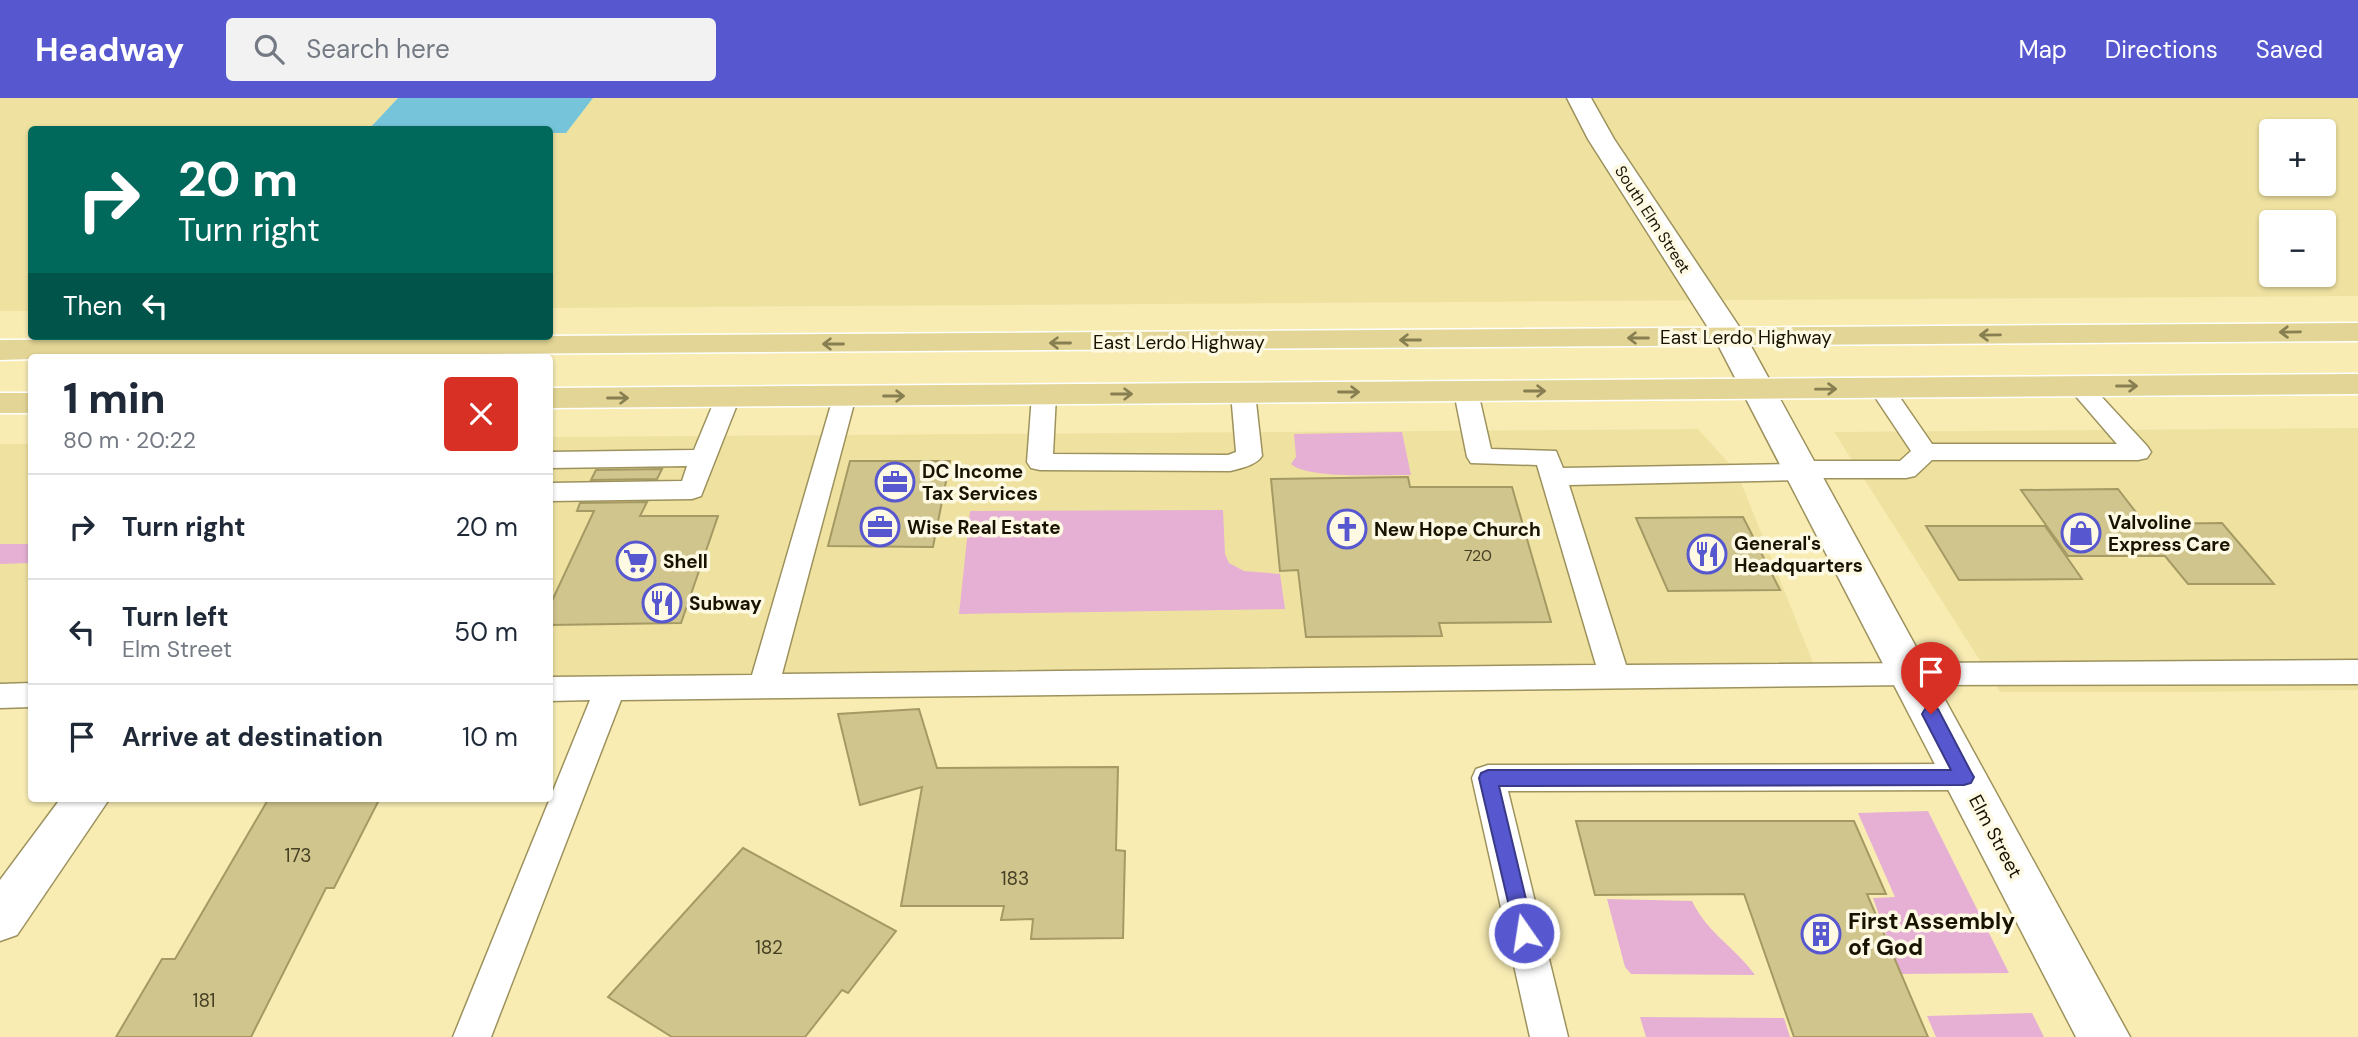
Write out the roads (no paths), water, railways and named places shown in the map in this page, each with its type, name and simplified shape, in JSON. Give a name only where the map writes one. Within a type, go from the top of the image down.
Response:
[{"type":"main road","name":"East Lerdo Highway","points":[[0,350],[218,342],[406,352],[2358,332]]},
{"type":"main road","points":[[553,398],[2358,384]]},
{"type":"main road","points":[[0,403],[28,403]]},
{"type":"street","name":"South Elm Street","points":[[1579,98],[1601,139],[1730,337]]},
{"type":"street","name":"Elm Street","points":[[1730,337],[2104,1037]]},
{"type":"street","points":[[0,919],[84,802]]},
{"type":"lane","points":[[1553,477],[1906,470],[1925,452],[2138,452],[2079,386]]},
{"type":"lane","points":[[1881,388],[1925,452]]},
{"type":"lane","points":[[1466,391],[1480,457],[1547,457],[1614,676]]},
{"type":"lane","points":[[1044,395],[1041,462],[1230,463],[1249,456],[1243,393]]},
{"type":"lane","points":[[764,686],[844,396]]},
{"type":"lane","points":[[553,492],[692,490],[728,397]]},
{"type":"lane","points":[[553,460],[703,458]]},
{"type":"lane","points":[[553,689],[1909,673],[2358,672]]},
{"type":"lane","points":[[472,1037],[610,688]]},
{"type":"lane","points":[[0,696],[28,695]]},
{"type":"lane","points":[[1549,1037],[1488,778],[1964,777]]},
{"type":"water","points":[[398,98],[593,98],[566,133],[553,133],[553,126],[372,126]]},
{"type":"place","name":"DC Income Tax Services","points":[[895,482]]},
{"type":"place","name":"Wise Real Estate","points":[[880,527]]},
{"type":"place","name":"New Hope Church","points":[[1347,529]]},
{"type":"place","name":"Valvoline Express Care","points":[[2081,533]]},
{"type":"place","name":"General's Headquarters","points":[[1707,554]]},
{"type":"place","name":"Shell","points":[[636,561]]},
{"type":"place","name":"Subway","points":[[662,603]]},
{"type":"place","name":"First Assembly of God","points":[[1821,934]]}]
